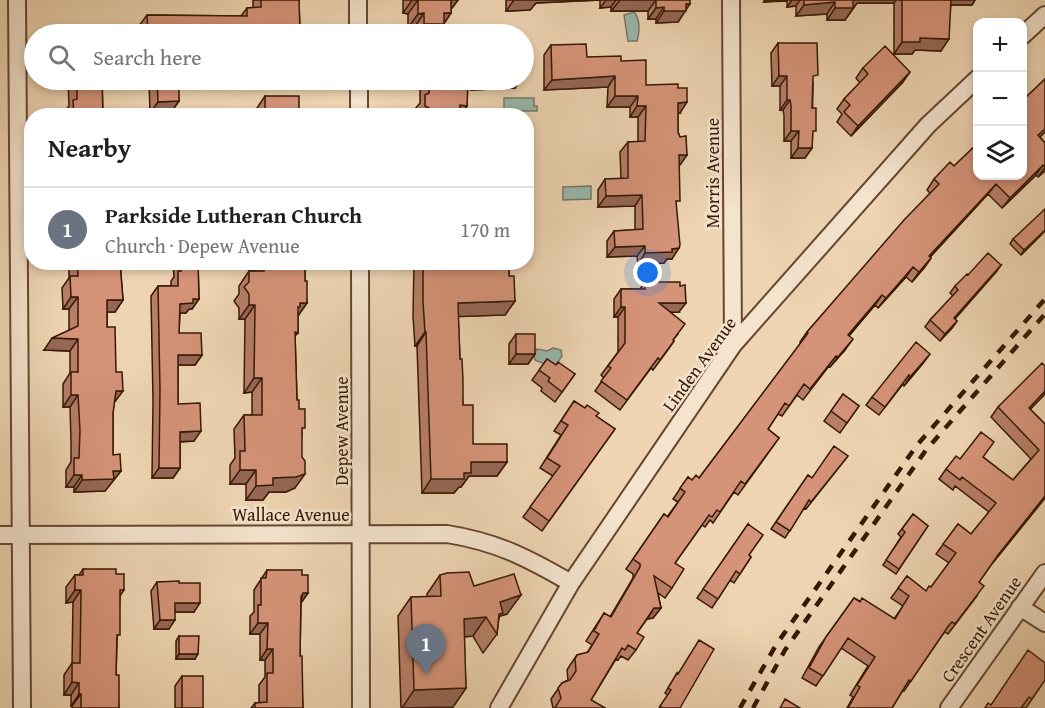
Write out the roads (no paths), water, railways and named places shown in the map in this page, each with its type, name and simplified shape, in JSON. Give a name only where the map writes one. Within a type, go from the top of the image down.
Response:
[{"type":"street","points":[[17,0],[22,708]]},
{"type":"street","points":[[358,0],[358,24]]},
{"type":"street","name":"Morris Avenue","points":[[731,0],[733,345]]},
{"type":"street","points":[[1027,32],[1045,15]]},
{"type":"street","name":"Linden Avenue","points":[[499,708],[571,583],[733,345],[928,125],[973,83]]},
{"type":"street","points":[[359,90],[359,108]]},
{"type":"street","name":"Depew Avenue","points":[[360,270],[361,708]]},
{"type":"street","name":"Wallace Avenue","points":[[0,535],[447,534],[476,538],[515,552],[571,583]]},
{"type":"street","name":"Crescent Avenue","points":[[949,708],[1045,573]]},
{"type":"street","points":[[1020,607],[1045,623]]},
{"type":"water","points":[[634,12],[638,21],[638,37],[637,41],[628,41],[624,15]]},
{"type":"water","points":[[504,98],[534,98],[537,111],[534,111],[534,108],[504,108]]},
{"type":"water","points":[[591,186],[591,199],[563,200],[563,187]]},
{"type":"water","points":[[553,348],[561,350],[562,356],[556,365],[535,360],[534,354],[537,349],[547,351]]},
{"type":"railway","points":[[740,708],[776,645],[917,445],[1045,299]]},
{"type":"railway","points":[[753,708],[785,650],[926,450],[1045,314]]},
{"type":"place","name":"Parkside Lutheran Church","points":[[426,674]]}]
